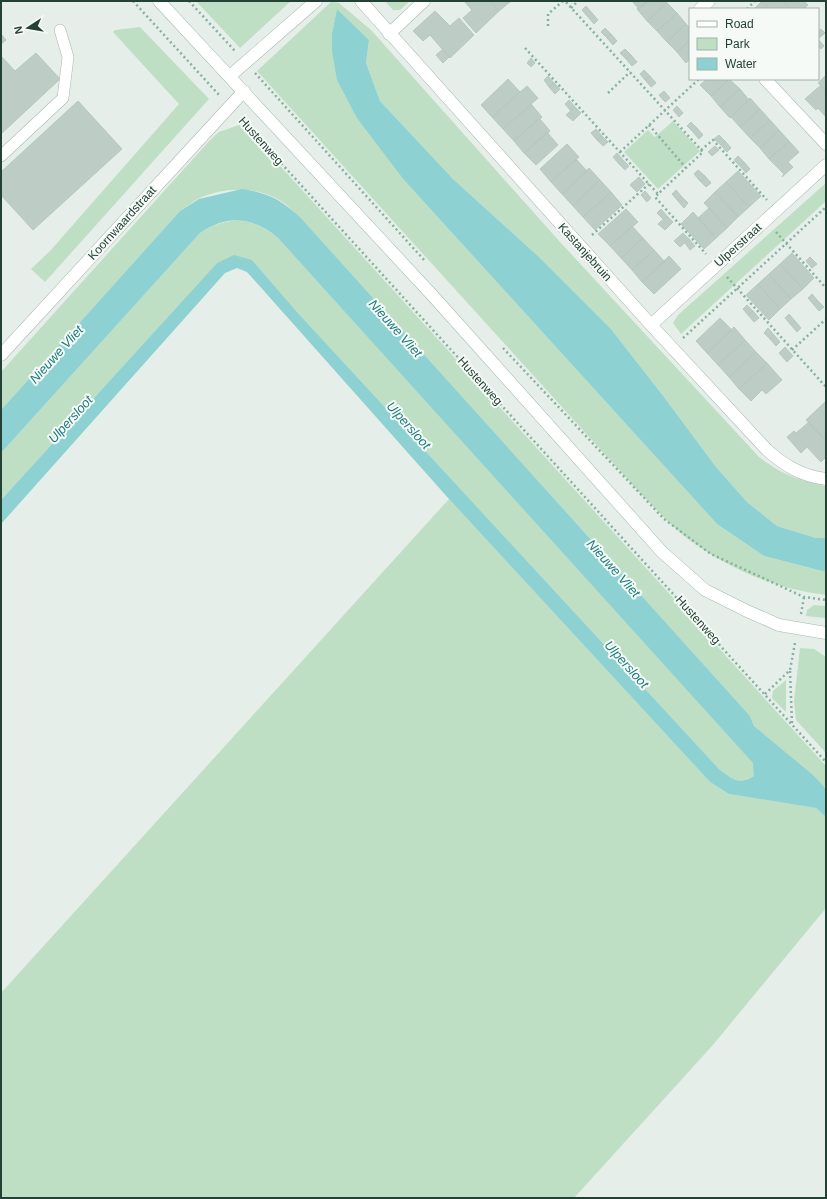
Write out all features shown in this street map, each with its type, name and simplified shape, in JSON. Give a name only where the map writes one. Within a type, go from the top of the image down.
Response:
[{"type":"street","name":"Hustenweg","points":[[158,1],[244,91],[433,296],[662,552],[705,590],[779,625],[826,633]]},
{"type":"street","points":[[230,76],[316,1]]},
{"type":"street","name":"Kastanjebruin","points":[[361,1],[378,22],[650,325],[767,450],[786,466],[810,477],[826,478]]},
{"type":"street","points":[[389,34],[424,1]]},
{"type":"street","points":[[701,8],[709,1]]},
{"type":"street","points":[[766,80],[826,144]]},
{"type":"street","name":"Koornwaardstraat","points":[[1,355],[244,91]]},
{"type":"street","name":"Ulperstraat","points":[[650,325],[826,165]]},
{"type":"lane","points":[[1,156],[63,98],[68,57],[60,30]]},
{"type":"path","name":"Hustenweg","points":[[133,1],[826,762]]},
{"type":"path","points":[[189,1],[430,267]]},
{"type":"path","points":[[548,26],[548,14],[564,1],[701,150]]},
{"type":"path","points":[[571,8],[578,1]]},
{"type":"path","points":[[525,48],[658,194]]},
{"type":"path","points":[[608,93],[630,72]]},
{"type":"path","points":[[620,152],[698,80]]},
{"type":"path","points":[[649,125],[686,168]]},
{"type":"path","points":[[776,210],[713,140],[701,150],[703,152],[655,197],[826,387]]},
{"type":"path","points":[[580,246],[649,184]]},
{"type":"path","points":[[672,348],[826,207]]},
{"type":"path","points":[[765,220],[826,288]]},
{"type":"path","points":[[792,350],[826,319]]},
{"type":"path","points":[[498,343],[664,519],[711,554],[804,597],[826,600]]},
{"type":"path","points":[[792,724],[790,670],[804,597]]},
{"type":"path","points":[[765,694],[790,670]]},
{"type":"green space","points":[[196,1],[291,1],[240,48]]},
{"type":"green space","points":[[385,1],[410,1],[400,10],[393,10]]},
{"type":"green space","points":[[331,2],[339,3],[371,30],[560,242],[759,457],[783,473],[826,486],[826,538],[816,538],[777,526],[747,502],[716,467],[611,329],[539,257],[453,179],[380,101],[366,63],[369,40],[337,9],[332,33],[332,51],[404,180],[717,524],[764,556],[826,572],[826,595],[771,583],[736,568],[720,560],[688,539],[663,517],[257,71]]},
{"type":"green space","points":[[140,27],[209,99],[45,282],[31,269],[50,251],[179,104],[113,32],[115,30]]},
{"type":"green space","points":[[673,121],[700,151],[658,189],[624,152],[648,130],[655,137]]},
{"type":"green space","points":[[242,124],[826,766],[826,786],[824,787],[754,726],[750,716],[300,217],[286,204],[272,196],[251,191],[229,190],[198,199],[180,211],[1,410],[1,372],[211,139],[219,132]]},
{"type":"green space","points":[[826,183],[826,201],[681,334],[673,323],[678,315]]},
{"type":"green space","points":[[241,220],[261,227],[278,238],[754,763],[754,776],[744,781],[740,781],[732,778],[719,769],[297,312],[252,260],[217,263],[1,500],[1,453],[200,233],[210,227],[230,221]]},
{"type":"green space","points":[[449,499],[710,782],[729,794],[816,808],[826,817],[826,908],[712,1046],[574,1198],[1,1198],[1,993]]},
{"type":"green space","points":[[814,605],[826,606],[826,618],[806,616],[807,610]]},
{"type":"green space","points":[[800,648],[814,649],[826,657],[826,753],[796,720],[794,701]]},
{"type":"green space","points":[[786,680],[786,712],[772,698],[773,691]]},
{"type":"water","points":[[337,9],[369,40],[366,63],[380,101],[453,179],[539,257],[611,329],[716,467],[747,502],[777,526],[816,538],[826,538],[826,572],[764,556],[717,524],[404,180],[357,118],[337,80],[332,51],[332,33]]},
{"type":"water","name":"Nieuwe Vliet","points":[[242,189],[274,198],[300,217],[750,716],[754,726],[814,776],[826,789],[826,817],[816,808],[729,794],[710,782],[449,499],[247,272],[237,268],[225,273],[1,524],[1,500],[217,263],[234,255],[252,260],[297,312],[719,769],[732,778],[740,781],[744,781],[754,776],[753,763],[278,238],[250,222],[240,220],[221,223],[200,233],[1,453],[1,410],[180,211],[199,199]]},
{"type":"building","points":[[464,1],[490,1],[499,11],[476,33],[463,18],[472,10]]},
{"type":"building","points":[[490,1],[511,1],[499,11]]},
{"type":"building","points":[[632,1],[648,1],[639,9]]},
{"type":"building","points":[[648,1],[666,1],[667,3],[647,21],[637,9]]},
{"type":"building","points":[[763,1],[783,1],[789,8],[769,8]]},
{"type":"building","points":[[763,1],[769,8],[755,8]]},
{"type":"building","points":[[783,1],[804,1],[808,5],[805,8],[789,8]]},
{"type":"building","points":[[667,3],[677,13],[657,31],[647,21]]},
{"type":"building","points":[[586,6],[592,13],[588,17],[582,10]]},
{"type":"building","points":[[435,11],[450,26],[459,18],[474,35],[450,58],[430,35],[423,41],[413,31]]},
{"type":"building","points":[[592,13],[598,20],[594,24],[588,17]]},
{"type":"building","points":[[677,13],[686,24],[667,42],[657,31]]},
{"type":"building","points":[[686,24],[689,27],[689,41],[677,52],[667,42]]},
{"type":"building","points":[[605,28],[611,34],[607,38],[601,32]]},
{"type":"building","points":[[821,29],[825,33],[819,38],[819,30]]},
{"type":"building","points":[[1,34],[6,40],[1,44]]},
{"type":"building","points":[[611,34],[617,41],[613,45],[607,38]]},
{"type":"building","points":[[819,40],[824,46],[821,49],[819,47]]},
{"type":"building","points":[[689,41],[689,60],[686,63],[677,52]]},
{"type":"building","points":[[443,49],[449,57],[443,63],[436,55]]},
{"type":"building","points":[[625,49],[631,55],[626,59],[620,53]]},
{"type":"building","points":[[36,53],[60,79],[1,134],[1,56],[15,71]]},
{"type":"building","points":[[631,55],[637,62],[632,66],[626,59]]},
{"type":"building","points":[[531,58],[535,63],[531,67],[527,63]]},
{"type":"building","points":[[644,70],[650,76],[645,80],[640,74]]},
{"type":"building","points":[[826,75],[826,90],[818,83]]},
{"type":"building","points":[[548,76],[554,83],[549,87],[544,80]]},
{"type":"building","points":[[650,76],[656,83],[651,87],[645,80]]},
{"type":"building","points":[[508,79],[520,92],[492,117],[481,105]]},
{"type":"building","points":[[706,80],[728,80],[711,96],[700,85]]},
{"type":"building","points":[[728,80],[730,80],[740,89],[720,107],[711,96]]},
{"type":"building","points":[[554,83],[560,89],[555,94],[549,87]]},
{"type":"building","points":[[821,85],[826,90],[826,117],[818,108],[816,110],[805,99]]},
{"type":"building","points":[[527,86],[538,98],[503,129],[492,117]]},
{"type":"building","points":[[740,89],[749,100],[730,118],[720,107]]},
{"type":"building","points":[[664,91],[670,98],[665,102],[659,95]]},
{"type":"building","points":[[750,98],[760,109],[740,127],[731,117]]},
{"type":"building","points":[[569,100],[575,107],[571,111],[565,104]]},
{"type":"building","points":[[78,101],[122,149],[33,230],[1,195],[1,172]]},
{"type":"building","points":[[531,104],[542,117],[514,141],[503,129]]},
{"type":"building","points":[[677,106],[683,113],[679,117],[673,110]]},
{"type":"building","points":[[575,107],[581,113],[573,121],[566,115]]},
{"type":"building","points":[[760,109],[770,120],[750,138],[740,127]]},
{"type":"building","points":[[539,118],[550,131],[524,153],[514,141]]},
{"type":"building","points":[[770,120],[779,130],[760,148],[750,138]]},
{"type":"building","points":[[691,122],[697,128],[693,132],[687,126]]},
{"type":"building","points":[[697,128],[703,135],[699,139],[693,132]]},
{"type":"building","points":[[596,129],[602,136],[597,140],[591,133]]},
{"type":"building","points":[[779,130],[789,141],[769,159],[760,148]]},
{"type":"building","points":[[547,132],[558,145],[536,165],[524,153]]},
{"type":"building","points":[[719,135],[725,141],[721,145],[714,139]]},
{"type":"building","points":[[602,136],[608,142],[603,146],[597,140]]},
{"type":"building","points":[[725,141],[731,148],[727,152],[721,145]]},
{"type":"building","points":[[789,141],[799,152],[788,162],[793,167],[782,177],[784,174],[769,159]]},
{"type":"building","points":[[567,144],[579,157],[551,182],[540,169]]},
{"type":"building","points":[[715,146],[719,150],[712,156],[708,152]]},
{"type":"building","points":[[617,153],[623,160],[619,164],[613,157]]},
{"type":"building","points":[[738,156],[744,162],[740,166],[734,160]]},
{"type":"building","points":[[576,159],[587,171],[562,194],[551,182]]},
{"type":"building","points":[[623,160],[629,166],[625,170],[619,164]]},
{"type":"building","points":[[744,162],[750,169],[746,173],[740,166]]},
{"type":"building","points":[[589,168],[600,180],[573,206],[562,194]]},
{"type":"building","points":[[698,170],[705,176],[700,181],[694,174]]},
{"type":"building","points":[[738,171],[761,196],[749,207],[726,182]]},
{"type":"building","points":[[705,176],[711,183],[706,187],[700,181]]},
{"type":"building","points":[[639,177],[645,184],[637,192],[630,185]]},
{"type":"building","points":[[600,180],[611,192],[583,217],[573,206]]},
{"type":"building","points":[[726,182],[749,207],[738,217],[715,192]]},
{"type":"building","points":[[676,190],[682,197],[678,201],[672,194]]},
{"type":"building","points":[[645,191],[651,198],[647,202],[641,195]]},
{"type":"building","points":[[611,192],[622,205],[595,230],[583,217]]},
{"type":"building","points":[[715,192],[738,217],[727,228],[704,203]]},
{"type":"building","points":[[682,197],[688,203],[684,208],[678,201]]},
{"type":"building","points":[[709,208],[727,228],[716,238],[698,218]]},
{"type":"building","points":[[626,209],[638,222],[610,246],[598,234]]},
{"type":"building","points":[[661,209],[667,216],[663,219],[657,213]]},
{"type":"building","points":[[693,212],[716,238],[704,249],[681,224]]},
{"type":"building","points":[[667,216],[673,222],[665,230],[658,224]]},
{"type":"building","points":[[632,226],[643,238],[621,258],[610,246]]},
{"type":"building","points":[[683,233],[689,239],[680,247],[674,241]]},
{"type":"building","points":[[643,238],[654,250],[632,270],[621,258]]},
{"type":"building","points":[[689,239],[695,246],[690,250],[685,243]]},
{"type":"building","points":[[654,250],[665,262],[642,282],[632,270]]},
{"type":"building","points":[[792,253],[814,278],[803,289],[780,264]]},
{"type":"building","points":[[669,256],[681,269],[654,294],[642,282]]},
{"type":"building","points":[[810,257],[817,264],[812,268],[806,261]]},
{"type":"building","points":[[780,264],[803,289],[791,299],[769,274]]},
{"type":"building","points":[[769,274],[791,299],[780,309],[758,284]]},
{"type":"building","points":[[758,284],[780,309],[769,320],[746,295]]},
{"type":"building","points":[[812,294],[818,301],[814,305],[808,298]]},
{"type":"building","points":[[818,301],[824,307],[819,311],[814,305]]},
{"type":"building","points":[[747,305],[753,311],[748,315],[743,309]]},
{"type":"building","points":[[753,311],[759,318],[754,322],[748,315]]},
{"type":"building","points":[[789,314],[795,321],[791,325],[785,318]]},
{"type":"building","points":[[720,318],[732,330],[707,353],[696,341]]},
{"type":"building","points":[[795,321],[801,328],[797,332],[791,325]]},
{"type":"building","points":[[734,327],[745,340],[718,365],[707,353]]},
{"type":"building","points":[[768,328],[774,335],[770,339],[764,333]]},
{"type":"building","points":[[774,335],[780,342],[776,346],[770,339]]},
{"type":"building","points":[[745,340],[756,352],[729,377],[718,365]]},
{"type":"building","points":[[785,347],[793,356],[787,362],[779,353]]},
{"type":"building","points":[[756,352],[767,363],[739,389],[729,377]]},
{"type":"building","points":[[767,363],[782,380],[766,394],[762,390],[751,401],[739,389]]},
{"type":"building","points":[[826,401],[826,441],[806,420]]},
{"type":"building","points":[[809,422],[826,441],[826,457],[821,462],[807,447],[801,453],[787,437],[794,431],[796,433]]},
{"type":"water label","name":"Ulpersloot","points":[[70,419]]},
{"type":"water label","name":"Ulpersloot","points":[[409,425]]},
{"type":"water label","name":"Ulpersloot","points":[[627,664]]}]
